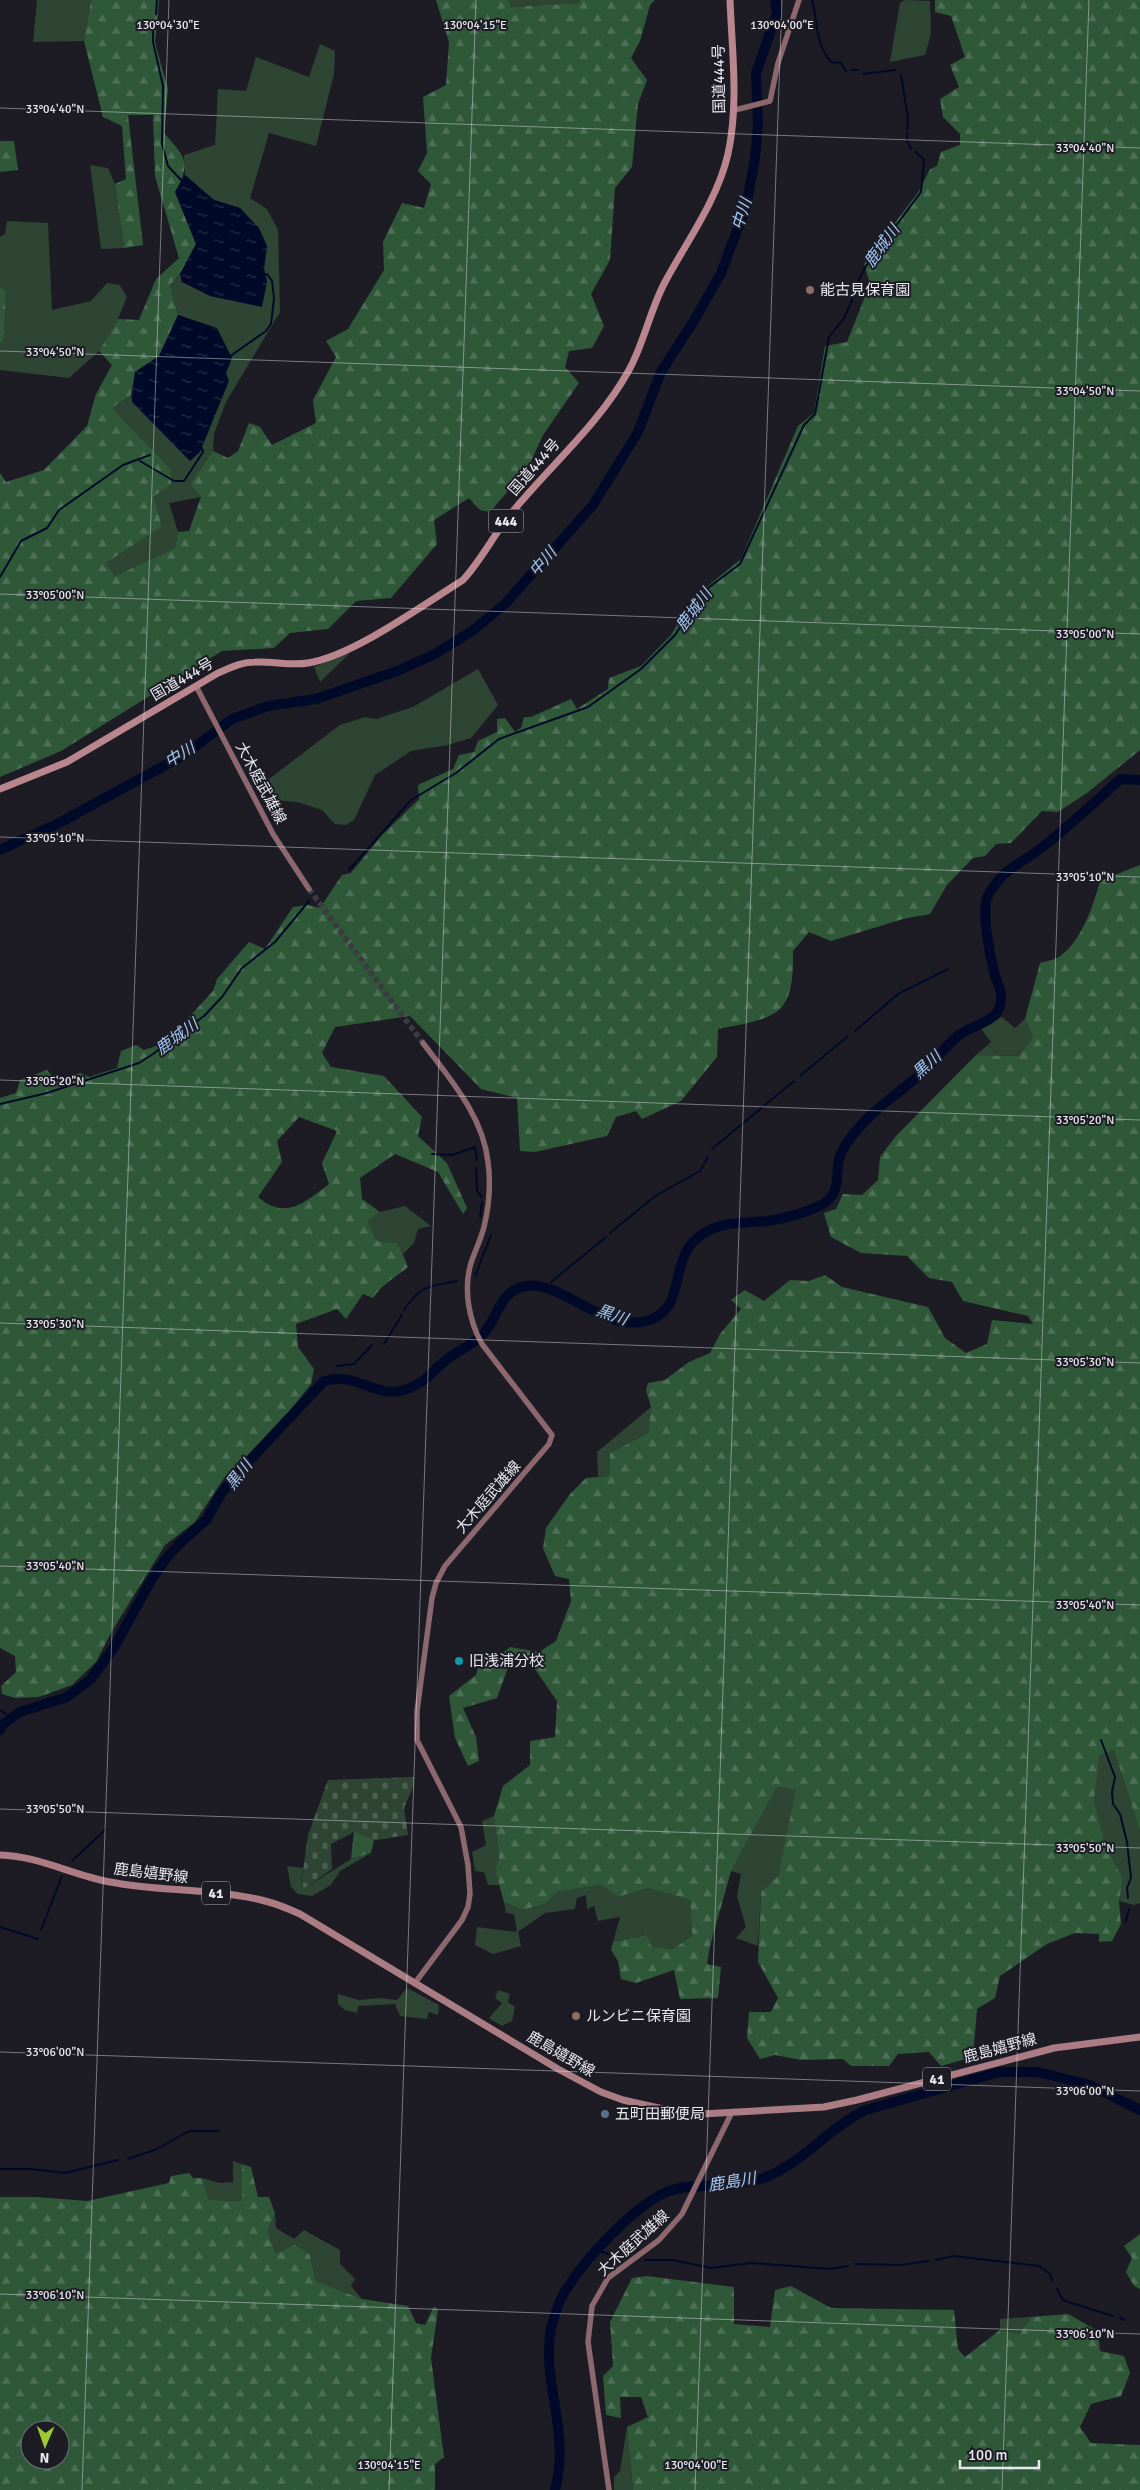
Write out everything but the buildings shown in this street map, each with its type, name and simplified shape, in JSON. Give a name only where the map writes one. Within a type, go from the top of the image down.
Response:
[{"type":"highway","name":"国道444号","points":[[0,789],[66,762],[196,686],[238,664],[254,662],[307,664],[327,659],[358,645],[463,580],[474,568],[508,517],[598,414],[630,368],[662,288],[715,193],[728,155],[738,110],[730,0]]},
{"type":"main road","points":[[738,110],[768,103],[772,97],[778,63],[799,0]]},
{"type":"main road","name":"大木庭武雄線","points":[[196,686],[273,834],[309,889]]},
{"type":"main road","name":"大木庭武雄線","points":[[415,1983],[462,1920],[468,1907],[470,1894],[470,1882],[461,1827],[417,1740],[417,1711],[432,1598],[436,1583],[445,1566],[549,1444],[552,1434],[482,1344],[475,1331],[469,1301],[469,1275],[487,1209],[488,1160],[478,1126],[471,1111],[423,1043]]},
{"type":"main road","name":"鹿島嬉野線","points":[[0,1854],[31,1858],[103,1881],[126,1886],[153,1890],[223,1894],[266,1901],[300,1914],[558,2069],[601,2092],[651,2108],[702,2114],[799,2109],[843,2104],[1054,2048],[1140,2036]]},
{"type":"main road","name":"大木庭武雄線","points":[[609,2490],[588,2342],[592,2306],[608,2278],[671,2228],[682,2214],[732,2112]]},
{"type":"green space","points":[[37,0],[91,0],[84,41],[33,42]]},
{"type":"green space","points":[[91,0],[159,0],[155,43],[168,89],[164,133],[177,148],[184,160],[183,174],[175,192],[196,244],[180,274],[170,285],[178,315],[159,356],[135,372],[131,395],[112,408],[171,469],[171,484],[154,496],[162,527],[106,563],[115,576],[175,548],[178,532],[189,531],[201,497],[190,484],[213,451],[228,458],[238,451],[249,423],[260,427],[272,445],[316,423],[313,400],[336,357],[326,341],[348,329],[384,270],[383,242],[402,203],[424,208],[431,184],[418,171],[427,153],[423,97],[446,85],[449,42],[436,0],[509,0],[511,7],[580,3],[580,0],[655,0],[650,5],[640,41],[631,58],[647,80],[638,104],[632,167],[615,188],[610,260],[591,294],[604,326],[592,348],[569,351],[565,367],[579,383],[543,435],[528,468],[490,512],[480,510],[469,498],[434,520],[437,544],[391,598],[356,601],[328,629],[290,633],[274,648],[222,651],[61,751],[0,777],[0,473],[6,482],[44,470],[87,426],[96,394],[112,365],[99,351],[118,319],[139,320],[156,279],[179,258],[155,176],[153,115],[128,115],[143,245],[124,248],[115,184],[126,179],[122,126],[103,117],[84,41]]},
{"type":"green space","points":[[509,0],[580,0],[581,3],[511,7]]},
{"type":"green space","points":[[905,0],[930,1],[931,34],[925,55],[890,62],[900,3]]},
{"type":"green space","points":[[935,0],[1140,0],[1140,750],[1087,793],[1058,812],[1042,811],[1011,843],[996,844],[985,856],[973,858],[947,885],[930,914],[903,919],[831,941],[809,932],[793,951],[793,973],[786,1002],[768,1016],[755,1021],[718,1029],[717,1057],[681,1101],[642,1119],[636,1111],[616,1117],[607,1136],[535,1152],[520,1151],[517,1098],[481,1089],[410,1016],[335,1027],[322,1053],[331,1067],[384,1076],[422,1117],[418,1136],[447,1163],[467,1208],[463,1214],[438,1172],[395,1154],[360,1178],[362,1199],[380,1212],[368,1221],[377,1241],[398,1243],[408,1267],[385,1285],[373,1298],[363,1294],[346,1319],[337,1309],[296,1324],[298,1347],[314,1369],[311,1384],[272,1433],[224,1478],[195,1522],[165,1545],[112,1631],[96,1662],[72,1685],[39,1697],[15,1698],[2,1694],[1,1686],[16,1672],[15,1656],[0,1648],[0,1098],[16,1093],[20,1080],[47,1070],[58,1083],[80,1073],[89,1077],[117,1068],[121,1051],[136,1045],[144,1050],[171,1041],[178,1029],[213,991],[217,979],[249,942],[265,949],[293,907],[308,905],[320,908],[342,875],[351,873],[382,835],[419,799],[418,785],[453,769],[459,755],[474,752],[478,741],[497,732],[497,719],[505,718],[515,732],[521,728],[524,717],[531,717],[571,699],[577,709],[608,689],[609,678],[641,666],[671,635],[682,616],[704,589],[741,559],[798,426],[814,413],[825,346],[847,342],[870,284],[864,264],[919,191],[930,169],[937,166],[941,152],[960,145],[960,134],[943,117],[940,99],[959,87],[950,65],[965,57],[951,16],[935,12]],"holes":[[[299,1117],[337,1131],[322,1163],[329,1184],[312,1197],[295,1206],[286,1208],[278,1208],[258,1197],[282,1162],[277,1141]]]},
{"type":"green space","points":[[320,44],[335,51],[334,74],[316,146],[269,133],[250,198],[267,209],[278,230],[280,312],[226,402],[214,434],[213,451],[190,484],[201,497],[169,503],[178,532],[175,548],[115,576],[106,563],[162,527],[154,496],[171,469],[112,408],[131,395],[132,402],[226,373],[217,328],[178,315],[170,285],[180,274],[182,282],[267,282],[264,268],[267,246],[240,208],[214,200],[185,175],[184,155],[215,145],[218,89],[246,91],[256,57],[309,77]]},
{"type":"green space","points":[[0,141],[14,141],[18,170],[0,172]]},
{"type":"green space","points":[[90,165],[108,168],[115,184],[124,248],[101,249]]},
{"type":"green space","points":[[7,221],[48,223],[52,310],[91,301],[107,283],[120,285],[127,297],[118,319],[99,351],[69,378],[0,370],[0,342],[2,342],[6,291],[0,287],[0,237],[5,234]]},
{"type":"green space","points":[[0,287],[6,291],[3,342],[0,342]]},
{"type":"green space","points":[[350,653],[320,682],[314,667]]},
{"type":"green space","points":[[478,669],[498,705],[471,738],[448,745],[411,751],[375,775],[354,820],[346,825],[335,824],[322,810],[297,802],[274,800],[265,782],[340,725],[365,717],[376,719],[413,707]]},
{"type":"green space","points":[[1140,865],[1140,1831],[1114,1750],[1100,1755],[1094,1800],[1105,1844],[1123,1879],[1119,1901],[1121,1924],[1112,1941],[1099,1942],[1099,1934],[1075,1933],[1047,1944],[1000,1976],[995,1998],[977,2009],[973,2057],[941,2066],[929,2052],[898,2054],[889,2066],[851,2066],[843,2059],[801,2060],[775,2055],[760,2059],[747,2038],[749,2012],[771,2012],[778,1998],[758,1962],[761,1892],[778,1876],[796,1790],[777,1787],[731,1871],[710,1946],[707,1964],[721,1967],[718,1998],[680,1999],[674,1970],[636,1983],[621,1979],[618,1961],[611,1950],[613,1942],[646,1935],[652,1947],[673,1949],[692,1936],[690,1900],[648,1888],[618,1897],[600,1885],[557,1892],[545,1904],[522,1910],[504,1902],[495,1870],[499,1858],[494,1816],[503,1786],[530,1765],[530,1741],[555,1737],[557,1701],[530,1662],[510,1662],[497,1698],[463,1708],[476,1737],[479,1761],[468,1766],[455,1738],[449,1696],[476,1675],[480,1659],[496,1659],[510,1647],[539,1652],[556,1641],[571,1601],[569,1579],[555,1576],[543,1548],[546,1528],[570,1494],[586,1478],[609,1476],[610,1453],[648,1433],[651,1407],[646,1390],[648,1383],[665,1380],[689,1362],[710,1353],[720,1334],[741,1309],[731,1300],[745,1290],[764,1301],[790,1280],[809,1281],[825,1275],[842,1287],[928,1307],[945,1338],[966,1353],[987,1344],[992,1320],[1033,1324],[1028,1316],[963,1301],[952,1282],[929,1278],[907,1256],[861,1253],[831,1237],[824,1213],[836,1209],[843,1194],[862,1195],[878,1180],[880,1157],[896,1136],[976,1055],[1019,1056],[1033,1037],[1025,1019],[1040,963],[1059,957],[1074,942],[1086,922],[1100,881]]},
{"type":"green space","points":[[1002,1017],[1015,1028],[1025,1019],[1033,1037],[1019,1056],[976,1055],[991,1042],[980,1027]]},
{"type":"green space","points":[[405,1206],[431,1226],[418,1229],[414,1243],[403,1254],[398,1243],[377,1241],[368,1221],[380,1212]]},
{"type":"green space","points":[[651,1407],[648,1433],[610,1453],[609,1476],[598,1477],[597,1452]]},
{"type":"green space","points":[[1114,1750],[1140,1831],[1140,1903],[1134,1905],[1119,1901],[1123,1879],[1105,1844],[1094,1800],[1100,1755]]},
{"type":"green space","points":[[414,1777],[414,1785],[404,1808],[408,1835],[374,1840],[354,1832],[331,1844],[332,1869],[305,1888],[301,1885],[308,1835],[328,1780]]},
{"type":"green space","points":[[777,1787],[797,1790],[778,1876],[761,1892],[758,1946],[736,1938],[746,1927],[737,1896],[741,1874],[731,1871]]},
{"type":"green space","points":[[494,1816],[499,1858],[495,1870],[499,1885],[488,1885],[484,1872],[475,1871],[472,1852],[486,1845],[482,1821]]},
{"type":"green space","points":[[354,1832],[390,1838],[374,1840],[371,1853],[351,1859]]},
{"type":"green space","points":[[371,1853],[340,1871],[331,1885],[312,1896],[298,1894],[291,1887],[287,1866],[303,1868],[301,1885],[305,1888],[351,1859]]},
{"type":"green space","points":[[600,1885],[618,1897],[648,1888],[690,1900],[692,1936],[673,1949],[652,1947],[645,1935],[613,1942],[620,1917],[598,1921],[594,1906],[587,1909],[586,1895],[577,1898],[575,1909],[545,1913],[518,1932],[521,1946],[493,1954],[475,1945],[477,1927],[517,1932],[514,1914],[506,1913],[504,1902],[522,1910],[545,1904],[557,1892]]},
{"type":"green space","points":[[407,1988],[439,2005],[438,2015],[429,2012],[427,2019],[400,2016],[395,2004],[358,2006],[357,2013],[345,2010],[338,2004],[338,1994],[359,2000],[380,1998],[397,2000]]},
{"type":"green space","points":[[498,1990],[510,1994],[508,2002],[515,2007],[512,2021],[502,2026],[489,2018],[502,2003],[495,1998]]},
{"type":"green space","points":[[233,2161],[242,2164],[242,2201],[209,2200],[202,2178],[220,2183],[233,2182]]},
{"type":"green space","points":[[242,2164],[251,2167],[258,2197],[269,2197],[275,2213],[268,2232],[276,2254],[295,2245],[310,2255],[316,2281],[362,2299],[408,2306],[416,2323],[425,2325],[434,2306],[438,2310],[431,2358],[444,2457],[435,2464],[435,2490],[0,2490],[0,2197],[36,2197],[87,2201],[169,2183],[171,2176],[189,2173],[193,2178],[202,2178],[209,2200],[242,2201]]},
{"type":"green space","points":[[275,2213],[276,2228],[294,2239],[304,2230],[340,2250],[340,2264],[355,2279],[351,2286],[362,2299],[316,2281],[310,2255],[276,2254],[268,2232]]},
{"type":"green space","points":[[1140,2234],[1140,2289],[1134,2286],[1126,2272],[1132,2258],[1124,2246]]},
{"type":"green space","points":[[647,2276],[734,2287],[734,2324],[770,2327],[775,2290],[791,2286],[831,2308],[954,2310],[958,2349],[965,2357],[1000,2330],[1020,2334],[1031,2317],[1068,2314],[1098,2331],[1100,2351],[1124,2356],[1130,2373],[1121,2396],[1091,2404],[1080,2427],[1091,2443],[1140,2445],[1140,2490],[633,2490],[627,2427],[648,2417],[641,2397],[620,2397],[621,2418],[606,2415],[603,2376],[613,2366],[610,2322],[632,2278]]},
{"type":"green space","points":[[1031,2317],[1020,2334],[1000,2330],[1000,2319]]},
{"type":"green space","points":[[627,2427],[633,2490],[614,2490],[614,2477],[620,2471]]},
{"type":"water","points":[[185,175],[214,200],[240,208],[259,228],[267,246],[264,268],[267,282],[262,307],[210,296],[182,282],[180,274],[196,244],[175,192]]},
{"type":"water","points":[[178,315],[217,328],[232,358],[226,373],[229,381],[200,452],[190,461],[132,402],[135,372],[159,356]]},
{"type":"waterway","points":[[156,14],[157,0]]},
{"type":"waterway","name":"中川","points":[[0,850],[59,823],[184,755],[232,719],[268,706],[316,699],[397,671],[435,654],[472,631],[505,604],[593,505],[638,432],[661,372],[695,319],[721,273],[746,207],[755,158],[758,124],[756,73],[777,13],[775,0]]},
{"type":"waterway","name":"鹿城川","points":[[812,0],[822,48],[831,62],[841,63],[846,71]]},
{"type":"waterway","points":[[153,26],[153,42],[163,86],[162,144],[168,166],[182,181]]},
{"type":"waterway","name":"鹿城川","points":[[851,70],[858,70]]},
{"type":"waterway","name":"鹿城川","points":[[863,74],[895,70]]},
{"type":"waterway","name":"鹿城川","points":[[901,75],[908,118],[907,129]]},
{"type":"waterway","name":"鹿城川","points":[[907,133],[907,140],[911,149]]},
{"type":"waterway","name":"鹿城川","points":[[349,870],[411,800],[456,773],[499,739],[588,707],[641,669],[675,635],[704,591],[740,564],[804,425],[815,414],[829,337],[844,318],[852,301],[852,293],[866,266],[921,192],[924,160],[916,152]]},
{"type":"waterway","points":[[229,357],[266,331],[271,324],[274,298],[272,281],[267,274],[263,275]]},
{"type":"waterway","points":[[140,461],[174,481],[184,481],[203,452],[202,448]]},
{"type":"waterway","points":[[0,577],[21,541],[47,528],[59,510],[123,465],[150,455]]},
{"type":"waterway","name":"黒川","points":[[0,1730],[3,1724],[20,1712],[67,1697],[90,1680],[113,1649],[152,1579],[165,1560],[178,1545],[207,1519],[221,1494],[236,1475],[324,1381],[339,1379],[384,1391],[396,1392],[409,1388],[424,1380],[446,1360],[480,1337],[489,1327],[500,1305],[510,1293],[525,1286],[539,1286],[554,1291],[619,1321],[636,1323],[652,1319],[662,1313],[669,1305],[674,1295],[682,1261],[687,1250],[703,1234],[720,1226],[787,1217],[802,1213],[826,1202],[835,1190],[841,1153],[863,1123],[922,1073],[959,1035],[991,1018],[999,1009],[1001,993],[991,959],[985,918],[988,894],[1002,876],[1054,838],[1121,779],[1140,780]]},
{"type":"waterway","name":"鹿城川","points":[[0,1104],[47,1093],[139,1063],[153,1054],[204,1016],[222,997],[242,968],[275,942],[309,901]]},
{"type":"waterway","points":[[855,1031],[898,994],[948,969]]},
{"type":"waterway","points":[[800,1076],[848,1036]]},
{"type":"waterway","points":[[712,1149],[794,1081]]},
{"type":"waterway","points":[[432,1154],[452,1155],[475,1147],[477,1161]]},
{"type":"waterway","points":[[610,1233],[655,1196],[700,1171],[708,1157]]},
{"type":"waterway","points":[[476,1168],[477,1191],[482,1197]]},
{"type":"waterway","points":[[480,1217],[482,1202]]},
{"type":"waterway","points":[[475,1276],[491,1235]]},
{"type":"waterway","points":[[551,1282],[606,1237]]},
{"type":"waterway","points":[[404,1310],[416,1295],[426,1288],[457,1281]]},
{"type":"waterway","points":[[384,1344],[402,1315]]},
{"type":"waterway","points":[[336,1366],[354,1364],[372,1345]]},
{"type":"waterway","points":[[0,1710],[6,1714]]},
{"type":"waterway","points":[[1101,1740],[1115,1777],[1112,1792],[1113,1804],[1120,1814],[1127,1842],[1131,1878],[1127,1888],[1128,1898]]},
{"type":"waterway","points":[[72,1861],[106,1829]]},
{"type":"waterway","points":[[41,1930],[62,1876]]},
{"type":"waterway","points":[[1126,1921],[1129,1909]]},
{"type":"waterway","points":[[0,1927],[38,1939]]},
{"type":"waterway","name":"鹿島川","points":[[555,2490],[560,2448],[549,2348],[551,2328],[555,2315],[560,2301],[573,2279],[599,2247],[615,2230],[649,2202],[665,2193],[680,2188],[745,2183],[766,2177],[793,2162],[840,2125],[866,2110],[999,2072],[1038,2072],[1090,2085],[1140,2110]]},
{"type":"waterway","points":[[128,2159],[157,2149],[189,2131],[219,2131]]},
{"type":"waterway","points":[[0,2169],[31,2169],[65,2173],[118,2160]]},
{"type":"waterway","points":[[597,2250],[622,2259]]},
{"type":"waterway","points":[[936,2260],[953,2256],[1039,2266],[1050,2274],[1052,2280]]},
{"type":"waterway","points":[[645,2260],[673,2260],[711,2268],[751,2263],[830,2269],[848,2266]]},
{"type":"waterway","points":[[855,2264],[901,2265],[929,2261]]},
{"type":"waterway","points":[[1057,2288],[1065,2301],[1113,2316]]},
{"type":"waterway","points":[[1120,2318],[1125,2320]]},
{"type":"tunnel","points":[[309,889],[423,1043]]},
{"type":"place","name":"能古見保育園","points":[[810,290]]},
{"type":"place","name":"旧浅浦分校","points":[[459,1661]]},
{"type":"place","name":"ルンビニ保育園","points":[[576,2016]]},
{"type":"place","name":"五町田郵便局","points":[[605,2114]]}]
